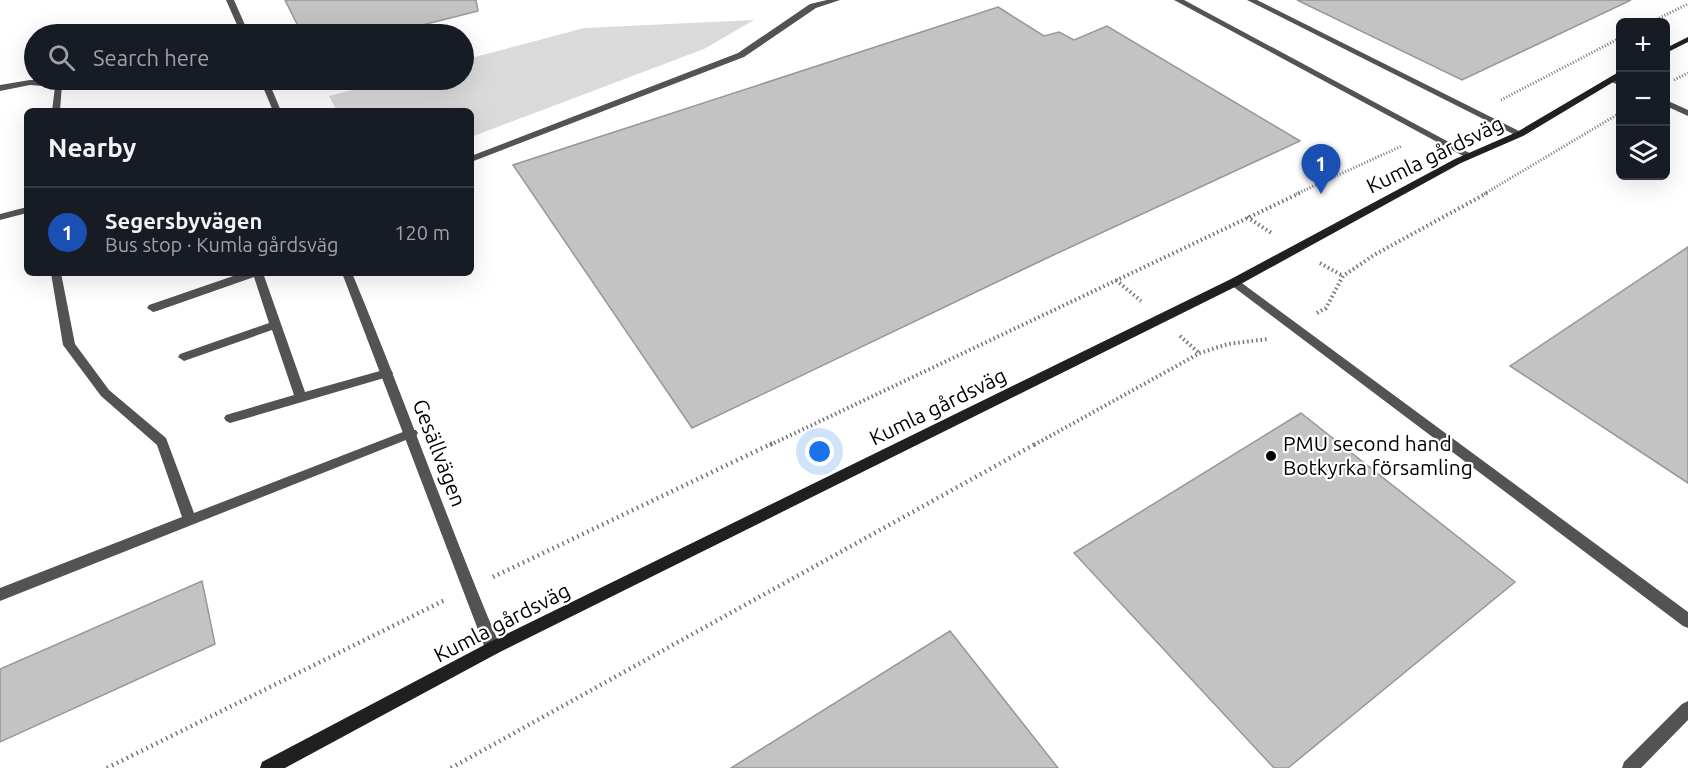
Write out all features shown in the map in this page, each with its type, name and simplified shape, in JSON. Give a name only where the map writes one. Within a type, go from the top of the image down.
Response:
[{"type":"street","points":[[230,0],[241,24]]},
{"type":"street","points":[[474,158],[741,55],[813,6],[836,0]]},
{"type":"street","points":[[1178,0],[1468,155]]},
{"type":"street","points":[[1251,0],[1520,134]]},
{"type":"street","points":[[1670,48],[1688,39]]},
{"type":"street","name":"Kumla gårdsväg","points":[[268,768],[493,648],[1235,282],[1468,155],[1520,134],[1616,81]]},
{"type":"street","points":[[0,88],[24,82]]},
{"type":"street","points":[[56,108],[59,90]]},
{"type":"street","points":[[268,90],[276,108]]},
{"type":"street","points":[[1670,105],[1688,113]]},
{"type":"street","points":[[0,217],[24,211]]},
{"type":"street","points":[[57,276],[69,345],[105,393],[162,442],[190,520]]},
{"type":"street","points":[[153,308],[244,276]]},
{"type":"street","points":[[259,276],[301,399]]},
{"type":"street","name":"Gesällvägen","points":[[347,276],[411,433],[468,589],[493,648]]},
{"type":"street","points":[[1235,282],[1688,621]]},
{"type":"street","points":[[184,357],[275,325]]},
{"type":"street","points":[[230,418],[387,374]]},
{"type":"street","points":[[0,596],[411,433]]},
{"type":"street","points":[[1630,768],[1688,709]]},
{"type":"path","points":[[1660,18],[1688,4]]},
{"type":"path","points":[[1476,113],[1616,40]]},
{"type":"path","points":[[1670,82],[1688,73]]},
{"type":"path","points":[[451,768],[1200,353],[1228,344],[1263,342],[1326,308],[1343,276],[1374,255],[1529,170],[1616,116]]},
{"type":"path","points":[[107,768],[468,589],[1247,217],[1410,143]]},
{"type":"shaded area","points":[[754,20],[704,49],[474,136],[474,108],[335,108],[329,96],[352,90],[474,90],[474,57],[584,28]]},
{"type":"building","points":[[285,0],[476,0],[478,11],[427,24],[297,24]]},
{"type":"building","points":[[1297,0],[1631,0],[1462,80]]},
{"type":"building","points":[[998,7],[1044,36],[1059,32],[1074,40],[1107,26],[1300,141],[1047,258],[692,428],[513,165]]},
{"type":"building","points":[[1688,247],[1688,483],[1510,366]]},
{"type":"building","points":[[1301,413],[1515,582],[1288,768],[1274,768],[1074,553]]},
{"type":"building","points":[[202,581],[215,644],[0,742],[0,669]]},
{"type":"building","points":[[950,631],[1058,768],[731,768]]},
{"type":"place","name":"Segersbyvägen","points":[[1321,194]]},
{"type":"place","name":"PMU second hand Botkyrka församling","points":[[1271,456]]}]
